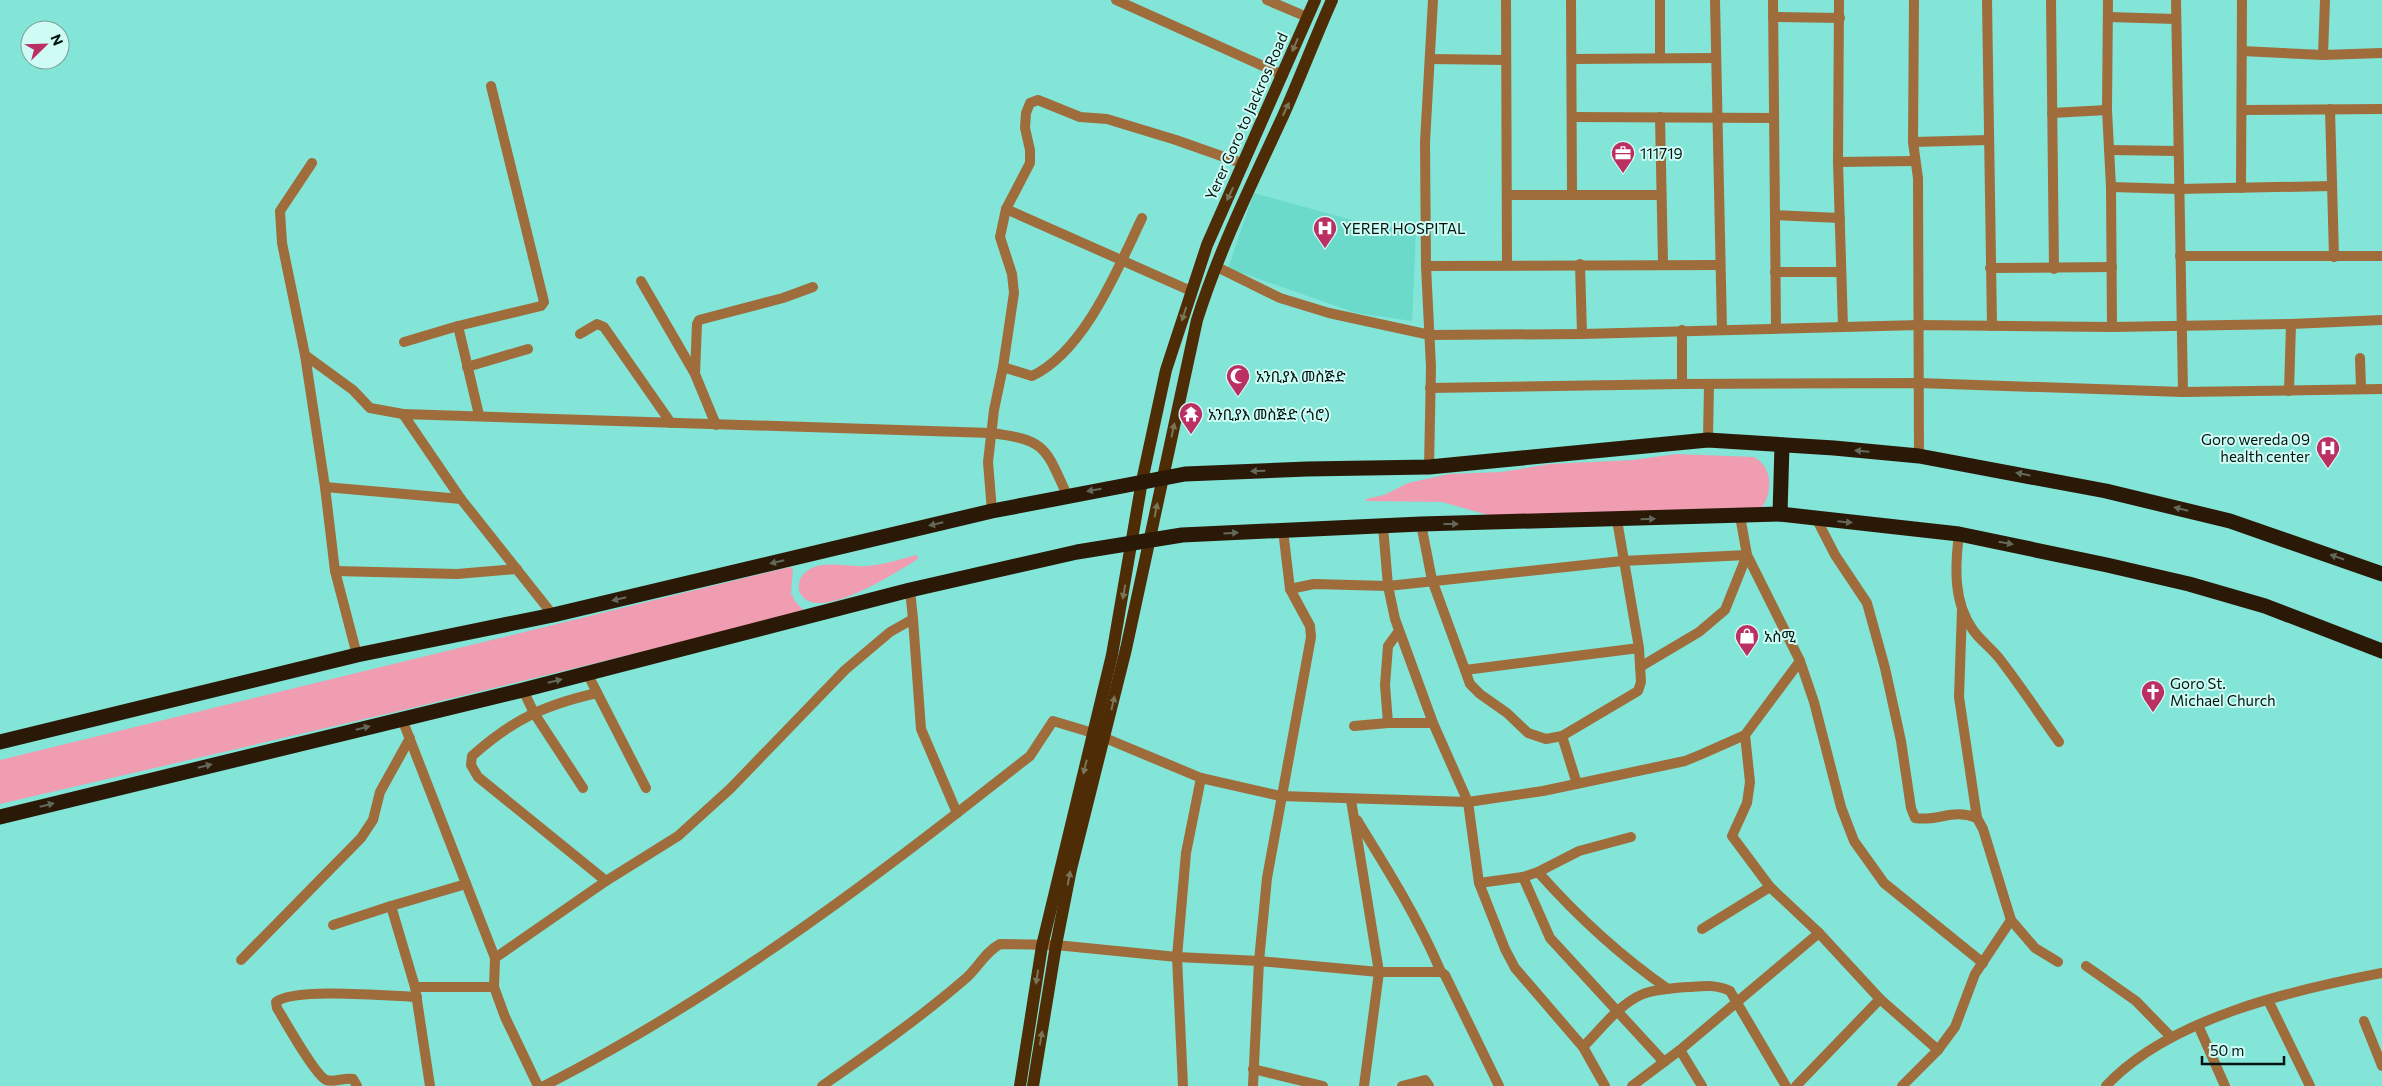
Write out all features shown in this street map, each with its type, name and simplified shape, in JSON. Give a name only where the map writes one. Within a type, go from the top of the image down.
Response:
[{"type":"highway","points":[[0,742],[357,655],[553,615],[992,511],[1067,495],[1185,474],[1429,467],[1708,440],[1919,456],[2106,491],[2230,521],[2382,574]]},
{"type":"highway","points":[[1780,514],[1782,445]]},
{"type":"highway","points":[[0,817],[523,690],[910,590],[1077,552],[1150,542],[1182,535],[1421,524],[1780,514],[1959,534],[2041,550],[2189,584],[2265,606],[2382,651]]},
{"type":"main road","name":"Yerer Goro to Jackros Road","points":[[1098,735],[1133,544],[1142,481],[1166,370],[1207,245],[1315,0]]},
{"type":"main road","points":[[1020,1086],[1042,946],[1150,542],[1162,478],[1197,320],[1216,266],[1332,0]]},
{"type":"main road","points":[[1033,1086],[1056,945],[1098,735]]},
{"type":"street","points":[[1116,0],[1282,75]]},
{"type":"street","points":[[1267,0],[1307,17]]},
{"type":"street","points":[[1429,467],[1430,335],[1426,266],[1425,142],[1433,0]]},
{"type":"street","points":[[1506,0],[1507,264]]},
{"type":"street","points":[[1571,0],[1573,59],[1572,195]]},
{"type":"street","points":[[1660,0],[1660,58]]},
{"type":"street","points":[[1715,0],[1722,330]]},
{"type":"street","points":[[1773,0],[1776,328]]},
{"type":"street","points":[[1839,0],[1838,162],[1843,327]]},
{"type":"street","points":[[1914,0],[1913,142],[1918,178],[1919,456]]},
{"type":"street","points":[[1988,0],[1992,326]]},
{"type":"street","points":[[2051,0],[2054,269]]},
{"type":"street","points":[[2108,0],[2112,327]]},
{"type":"street","points":[[2176,0],[2183,392]]},
{"type":"street","points":[[2241,188],[2243,110],[2242,0]]},
{"type":"street","points":[[2323,55],[2325,0]]},
{"type":"street","points":[[1773,17],[1840,18]]},
{"type":"street","points":[[2108,18],[2176,19]]},
{"type":"street","points":[[2242,51],[2323,55],[2382,53]]},
{"type":"street","points":[[1573,59],[1715,58]]},
{"type":"street","points":[[1431,59],[1506,60]]},
{"type":"street","points":[[404,342],[458,326],[541,306],[544,302],[491,86]]},
{"type":"street","points":[[992,511],[988,462],[1014,293],[1012,274],[1000,237],[1006,208],[1030,163],[1025,128],[1026,113],[1030,103],[1038,100],[1080,117],[1107,119],[1176,140],[1244,164]]},
{"type":"street","points":[[2330,109],[2334,257]]},
{"type":"street","points":[[2243,110],[2382,109]]},
{"type":"street","points":[[2052,112],[2108,110]]},
{"type":"street","points":[[1573,117],[1774,118]]},
{"type":"street","points":[[1660,117],[1663,263]]},
{"type":"street","points":[[1913,142],[1989,140]]},
{"type":"street","points":[[2109,150],[2178,151]]},
{"type":"street","points":[[1838,162],[1915,162]]},
{"type":"street","points":[[312,163],[280,211],[282,243],[304,355],[325,487],[335,571],[357,655]]},
{"type":"street","points":[[2111,187],[2178,189],[2332,186]]},
{"type":"street","points":[[1507,194],[1661,195]]},
{"type":"street","points":[[1006,208],[1191,291]]},
{"type":"street","points":[[1775,215],[1840,218]]},
{"type":"street","points":[[1003,367],[1032,376],[1042,372],[1062,354],[1080,334],[1122,260],[1142,218]]},
{"type":"street","points":[[2180,256],[2382,256]]},
{"type":"street","points":[[1426,266],[1663,263],[1720,265]]},
{"type":"street","points":[[1580,264],[1582,334]]},
{"type":"street","points":[[1216,266],[1280,298],[1328,313],[1430,335],[1582,334],[1919,325],[2182,326],[2382,320]]},
{"type":"street","points":[[1990,268],[2054,269],[2112,267]]},
{"type":"street","points":[[1775,272],[1841,272]]},
{"type":"street","points":[[641,281],[695,374],[716,425]]},
{"type":"street","points":[[695,374],[697,324],[699,320],[783,298],[813,287]]},
{"type":"street","points":[[580,334],[598,324],[604,327],[671,423]]},
{"type":"street","points":[[2289,391],[2291,324]]},
{"type":"street","points":[[458,326],[479,415]]},
{"type":"street","points":[[1682,330],[1682,384]]},
{"type":"street","points":[[467,366],[528,349]]},
{"type":"street","points":[[304,355],[353,390],[370,408],[403,414],[991,433],[1019,437],[1048,453],[1067,495]]},
{"type":"street","points":[[2360,358],[2361,388]]},
{"type":"street","points":[[1430,388],[1919,383],[2183,392],[2382,389]]},
{"type":"street","points":[[1708,440],[1709,384]]},
{"type":"street","points":[[403,414],[461,499],[553,615]]},
{"type":"street","points":[[325,487],[461,499]]},
{"type":"street","points":[[1740,516],[1747,555],[1800,661],[1814,702],[1841,807],[1854,841],[1884,883],[1983,963]]},
{"type":"street","points":[[1816,518],[1836,555],[1867,604],[1885,668],[1901,741],[1911,808],[1915,818],[1925,819],[1946,814],[1966,814],[1977,818]]},
{"type":"street","points":[[1421,524],[1432,580],[1470,684],[1480,694],[1507,713],[1528,733],[1546,740],[1562,736],[1638,691],[1639,648],[1622,561],[1617,520]]},
{"type":"street","points":[[1383,526],[1388,586],[1399,631],[1433,723],[1453,764],[1468,802],[1479,883],[1505,950],[1515,968],[1583,1048],[1605,1086]]},
{"type":"street","points":[[1253,1086],[1259,961],[1267,878],[1280,796],[1311,637],[1310,626],[1290,589],[1283,530]]},
{"type":"street","points":[[1959,534],[1955,564],[1956,584],[1962,609],[1972,630],[1998,657],[2059,742]]},
{"type":"street","points":[[1290,589],[1314,584],[1388,586],[1622,561],[1747,555]]},
{"type":"street","points":[[1640,667],[1700,632],[1725,610],[1747,555]]},
{"type":"street","points":[[335,571],[457,574],[517,569]]},
{"type":"street","points":[[910,590],[922,729],[958,814]]},
{"type":"street","points":[[1962,609],[1959,697],[1977,818],[1983,829],[2011,920],[2035,948],[2058,962]]},
{"type":"street","points":[[495,958],[606,881],[678,836],[730,789],[845,670],[890,632],[913,619]]},
{"type":"street","points":[[1388,723],[1385,685],[1388,646],[1399,631]]},
{"type":"street","points":[[1465,670],[1639,648]]},
{"type":"street","points":[[544,1086],[635,1037],[714,988],[958,814],[1030,756],[1053,721],[1098,735],[1200,778],[1280,796],[1352,800],[1468,802],[1577,784],[1684,761],[1745,735],[1800,661]]},
{"type":"street","points":[[586,673],[646,788]]},
{"type":"street","points":[[523,690],[534,713],[583,788]]},
{"type":"street","points":[[597,693],[552,704],[534,713],[499,732],[472,756],[473,770],[606,881]]},
{"type":"street","points":[[402,719],[495,958],[494,987],[505,1018],[538,1086]]},
{"type":"street","points":[[1354,726],[1388,723],[1433,723]]},
{"type":"street","points":[[1745,735],[1750,782],[1747,803],[1732,836],[1770,887],[1819,933],[1880,999],[1938,1050]]},
{"type":"street","points":[[1562,736],[1577,784]]},
{"type":"street","points":[[241,960],[362,838],[373,820],[380,792],[410,738]]},
{"type":"street","points":[[1183,1086],[1177,957],[1186,853],[1200,778]]},
{"type":"street","points":[[1352,800],[1379,972],[1364,1086]]},
{"type":"street","points":[[1354,815],[1401,890],[1423,930],[1441,972],[1449,982],[1499,1086]]},
{"type":"street","points":[[1479,883],[1523,877],[1538,872],[1579,851],[1632,837]]},
{"type":"street","points":[[1538,872],[1566,903],[1632,964],[1668,989]]},
{"type":"street","points":[[1523,877],[1550,938],[1664,1062]]},
{"type":"street","points":[[333,925],[466,884]]},
{"type":"street","points":[[1702,929],[1770,887]]},
{"type":"street","points":[[391,906],[415,987],[430,1086]]},
{"type":"street","points":[[1902,1086],[1938,1050],[1955,1027],[1974,974],[2011,920]]},
{"type":"street","points":[[1632,1086],[1680,1050],[1819,933]]},
{"type":"street","points":[[822,1086],[879,1047],[966,978],[994,947],[1007,943],[1042,946],[1056,945],[1177,957],[1259,961],[1379,972],[1441,972]]},
{"type":"street","points":[[2086,966],[2136,1001],[2170,1036]]},
{"type":"street","points":[[2106,1086],[2140,1056],[2170,1036],[2268,1000],[2382,973]]},
{"type":"street","points":[[1583,1048],[1617,1012],[1644,994],[1668,989],[1710,985],[1722,987],[1730,991],[1786,1086]]},
{"type":"street","points":[[415,987],[494,987]]},
{"type":"street","points":[[357,1086],[353,1079],[330,1080],[319,1074],[277,1008],[276,1002],[282,998],[310,994],[417,998]]},
{"type":"street","points":[[1796,1086],[1880,999]]},
{"type":"street","points":[[2268,1000],[2310,1086]]},
{"type":"street","points":[[2364,1021],[2382,1066]]},
{"type":"street","points":[[2198,1025],[2226,1086]]},
{"type":"street","points":[[1680,1050],[1702,1086]]},
{"type":"street","points":[[1253,1069],[1323,1086]]},
{"type":"street","points":[[1402,1086],[1425,1080],[1430,1086]]},
{"type":"shaded area","name":"YERER HOSPITAL","points":[[1254,193],[1359,222],[1416,230],[1412,321],[1356,313],[1228,268]]},
{"type":"shaded area","points":[[1676,454],[1754,457],[1761,462],[1768,475],[1769,490],[1764,505],[1759,511],[1499,518],[1442,502],[1366,501],[1366,499],[1384,495],[1408,483],[1449,474],[1501,472],[1550,464],[1633,460]]},
{"type":"shaded area","points":[[917,555],[918,559],[895,573],[843,598],[827,602],[813,602],[803,597],[799,591],[800,579],[806,572],[821,565],[872,565]]},
{"type":"shaded area","points":[[790,567],[793,569],[791,593],[795,601],[805,612],[408,709],[0,804],[0,760]]},
{"type":"place","name":"111719","points":[[1623,174]]},
{"type":"place","name":"YERER HOSPITAL","points":[[1325,249]]},
{"type":"place","name":"አንቢያእ መስጅድ","points":[[1238,397]]},
{"type":"place","name":"አንቢያእ መስጅድ (ጎሮ)","points":[[1191,435]]},
{"type":"place","name":"Goro wereda 09 health center","points":[[2328,469]]},
{"type":"place","name":"አስሚ","points":[[1747,657]]},
{"type":"place","name":"Goro St. Michael Church","points":[[2153,713]]}]
